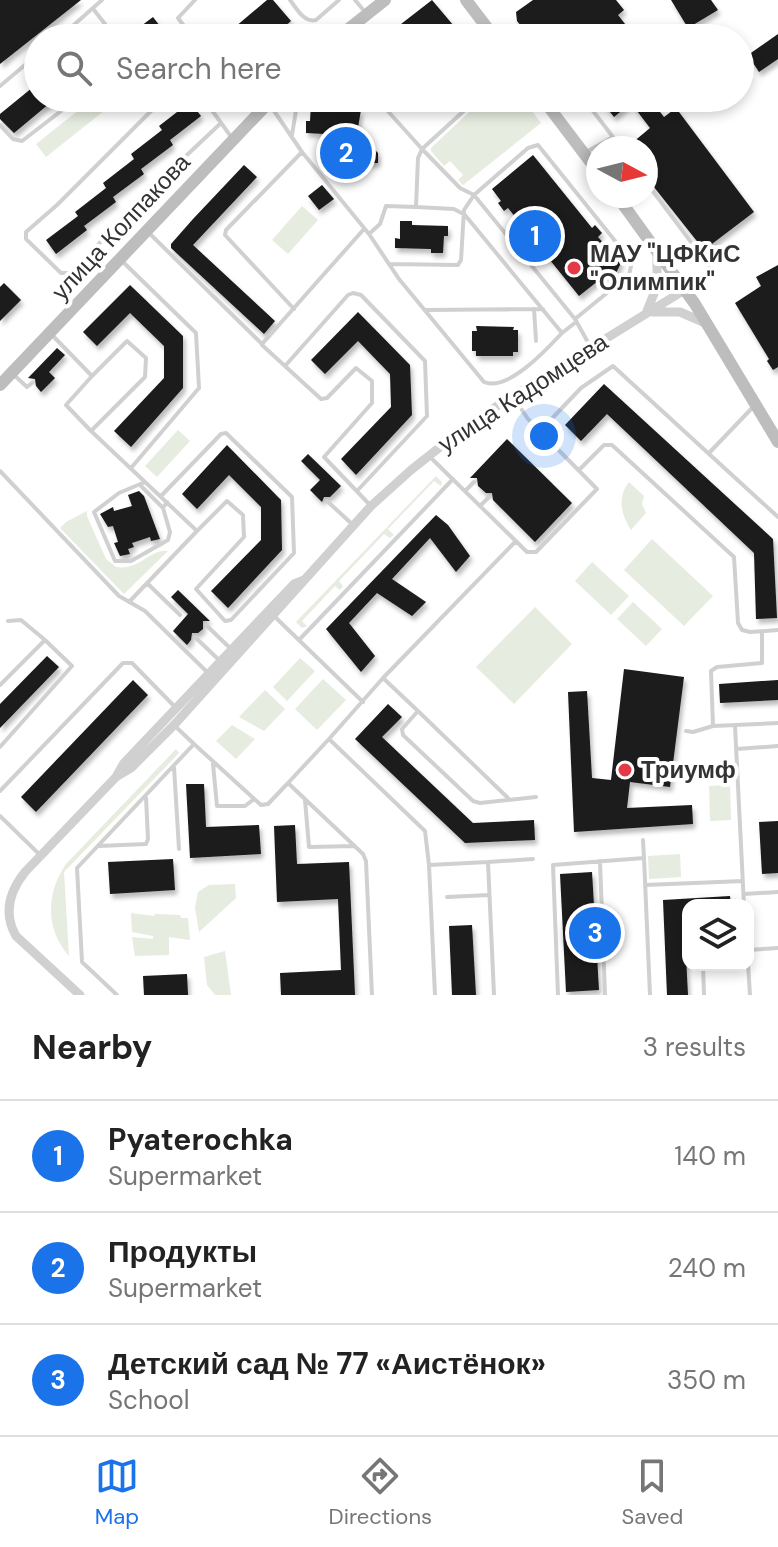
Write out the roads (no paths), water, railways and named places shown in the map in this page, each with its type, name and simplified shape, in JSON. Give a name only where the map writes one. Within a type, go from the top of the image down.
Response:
[{"type":"street","points":[[354,24],[385,0]]},
{"type":"street","points":[[466,0],[484,24]]},
{"type":"street","name":"улица Колпакова","points":[[0,385],[259,112]]},
{"type":"street","points":[[553,112],[586,156]]},
{"type":"street","points":[[626,208],[686,289],[778,442]]},
{"type":"street","points":[[642,316],[651,304],[657,286],[659,261],[655,246]]},
{"type":"street","name":"улица Кадомцева","points":[[116,777],[131,768],[174,725],[371,506],[428,455],[473,421],[686,289]]},
{"type":"street","points":[[642,316],[657,311],[680,312],[696,317],[711,328]]},
{"type":"street","name":"улица Кадомцева","points":[[80,995],[28,949],[11,927],[9,913],[14,888],[40,856],[116,777],[124,763],[294,584],[304,580]]},
{"type":"lane","points":[[76,24],[102,0]]},
{"type":"lane","points":[[182,24],[178,18],[195,0]]},
{"type":"lane","points":[[290,0],[310,21],[316,20],[339,0]]},
{"type":"lane","points":[[355,0],[367,14]]},
{"type":"lane","points":[[94,10],[105,24]]},
{"type":"lane","points":[[0,86],[24,66]]},
{"type":"lane","points":[[0,125],[13,139],[22,141],[60,112]]},
{"type":"lane","points":[[150,112],[26,232],[26,239],[63,274],[71,273],[155,185],[221,123]]},
{"type":"lane","points":[[213,112],[234,139]]},
{"type":"lane","points":[[278,112],[302,152],[369,234],[390,264],[425,310],[484,382],[491,385],[500,383],[529,365],[629,275],[632,262],[536,144],[474,195],[463,214],[461,260],[458,265],[390,264]]},
{"type":"lane","points":[[292,135],[296,112]]},
{"type":"lane","points":[[389,112],[460,188],[474,195],[576,321],[591,347]]},
{"type":"lane","points":[[416,207],[418,158],[422,149],[463,112]]},
{"type":"lane","points":[[594,112],[612,136]]},
{"type":"lane","points":[[294,309],[225,235],[226,230],[302,152]]},
{"type":"lane","points":[[658,198],[709,266]]},
{"type":"lane","points":[[369,234],[380,224],[385,207],[454,209],[463,214],[562,333]]},
{"type":"lane","points":[[262,344],[364,229]]},
{"type":"lane","points":[[147,230],[321,399],[327,398],[356,368],[372,381],[372,403],[324,457],[371,506]]},
{"type":"lane","points":[[120,260],[197,337],[199,392],[131,468]]},
{"type":"lane","points":[[285,366],[353,293],[361,295],[425,361],[427,416],[357,491]]},
{"type":"lane","points":[[534,309],[536,341]]},
{"type":"lane","points":[[425,310],[543,309]]},
{"type":"lane","points":[[51,333],[92,376]]},
{"type":"lane","points":[[91,431],[145,377],[146,358],[127,341],[66,405],[91,431],[131,468],[163,508],[170,532],[168,540],[131,561],[115,561],[94,512],[119,493],[142,484]]},
{"type":"lane","points":[[539,431],[581,388],[613,366],[778,517]]},
{"type":"lane","points":[[12,372],[27,387],[32,383]]},
{"type":"lane","points":[[428,455],[529,553],[536,552],[596,491],[595,486],[539,431],[512,396]]},
{"type":"lane","points":[[709,453],[756,405]]},
{"type":"lane","points":[[129,602],[227,501],[244,516],[244,538],[196,589],[225,621],[229,621],[294,553],[293,499],[225,432],[161,496]]},
{"type":"lane","points":[[579,470],[604,445],[612,445],[732,554],[738,623],[745,632],[778,630]]},
{"type":"lane","points":[[0,471],[119,596],[145,611],[209,674]]},
{"type":"lane","points":[[299,640],[453,479]]},
{"type":"lane","points":[[465,491],[474,482]]},
{"type":"lane","points":[[142,484],[161,496],[197,531]]},
{"type":"lane","points":[[480,506],[489,497]]},
{"type":"lane","points":[[327,501],[353,526]]},
{"type":"lane","points":[[163,508],[167,502]]},
{"type":"lane","points":[[174,725],[259,804],[266,805],[516,541]]},
{"type":"lane","points":[[147,583],[180,615]]},
{"type":"lane","points":[[274,616],[363,702]]},
{"type":"lane","points":[[0,747],[72,668],[21,620],[8,621]]},
{"type":"lane","points":[[206,625],[232,650]]},
{"type":"lane","points":[[713,726],[711,671],[717,667],[762,663],[762,632]]},
{"type":"lane","points":[[195,637],[221,661]]},
{"type":"lane","points":[[0,685],[45,640]]},
{"type":"lane","points":[[0,791],[123,663],[132,663],[177,708]]},
{"type":"lane","points":[[383,678],[509,799]]},
{"type":"lane","points":[[418,711],[402,729],[403,735],[475,802],[536,797]]},
{"type":"lane","points":[[686,731],[713,726],[778,723]]},
{"type":"lane","points":[[735,726],[744,899]]},
{"type":"lane","points":[[329,739],[425,831],[435,995]]},
{"type":"lane","points":[[117,995],[82,961],[77,868],[194,744]]},
{"type":"lane","points":[[736,749],[778,746]]},
{"type":"lane","points":[[213,762],[217,806],[245,806],[254,799]]},
{"type":"lane","points":[[174,765],[179,849]]},
{"type":"lane","points":[[288,783],[355,846],[366,861],[372,995]]},
{"type":"lane","points":[[97,846],[146,844],[146,797]]},
{"type":"lane","points":[[305,800],[309,847],[355,846]]},
{"type":"lane","points":[[0,816],[40,856]]},
{"type":"lane","points":[[643,840],[650,995]]},
{"type":"lane","points":[[558,995],[552,867],[555,864],[644,858]]},
{"type":"lane","points":[[429,865],[533,859]]},
{"type":"lane","points":[[600,861],[605,995]]},
{"type":"lane","points":[[488,862],[494,995]]},
{"type":"lane","points":[[645,885],[743,881]]},
{"type":"lane","points":[[744,894],[778,892]]},
{"type":"lane","points":[[447,897],[489,895]]},
{"type":"lane","points":[[754,950],[778,948]]},
{"type":"lane","points":[[703,971],[704,995]]},
{"type":"lane","points":[[748,971],[750,995]]},
{"type":"place","name":"Продукты","points":[[346,153]]},
{"type":"place","name":"Pyaterochka","points":[[535,236]]},
{"type":"place","name":"МАУ \"ЦФКиС \"Олимпик\"","points":[[574,268]]},
{"type":"place","name":"Триумф","points":[[625,770]]},
{"type":"place","name":"Детский сад № 77 «Аистёнок»","points":[[595,933]]}]
